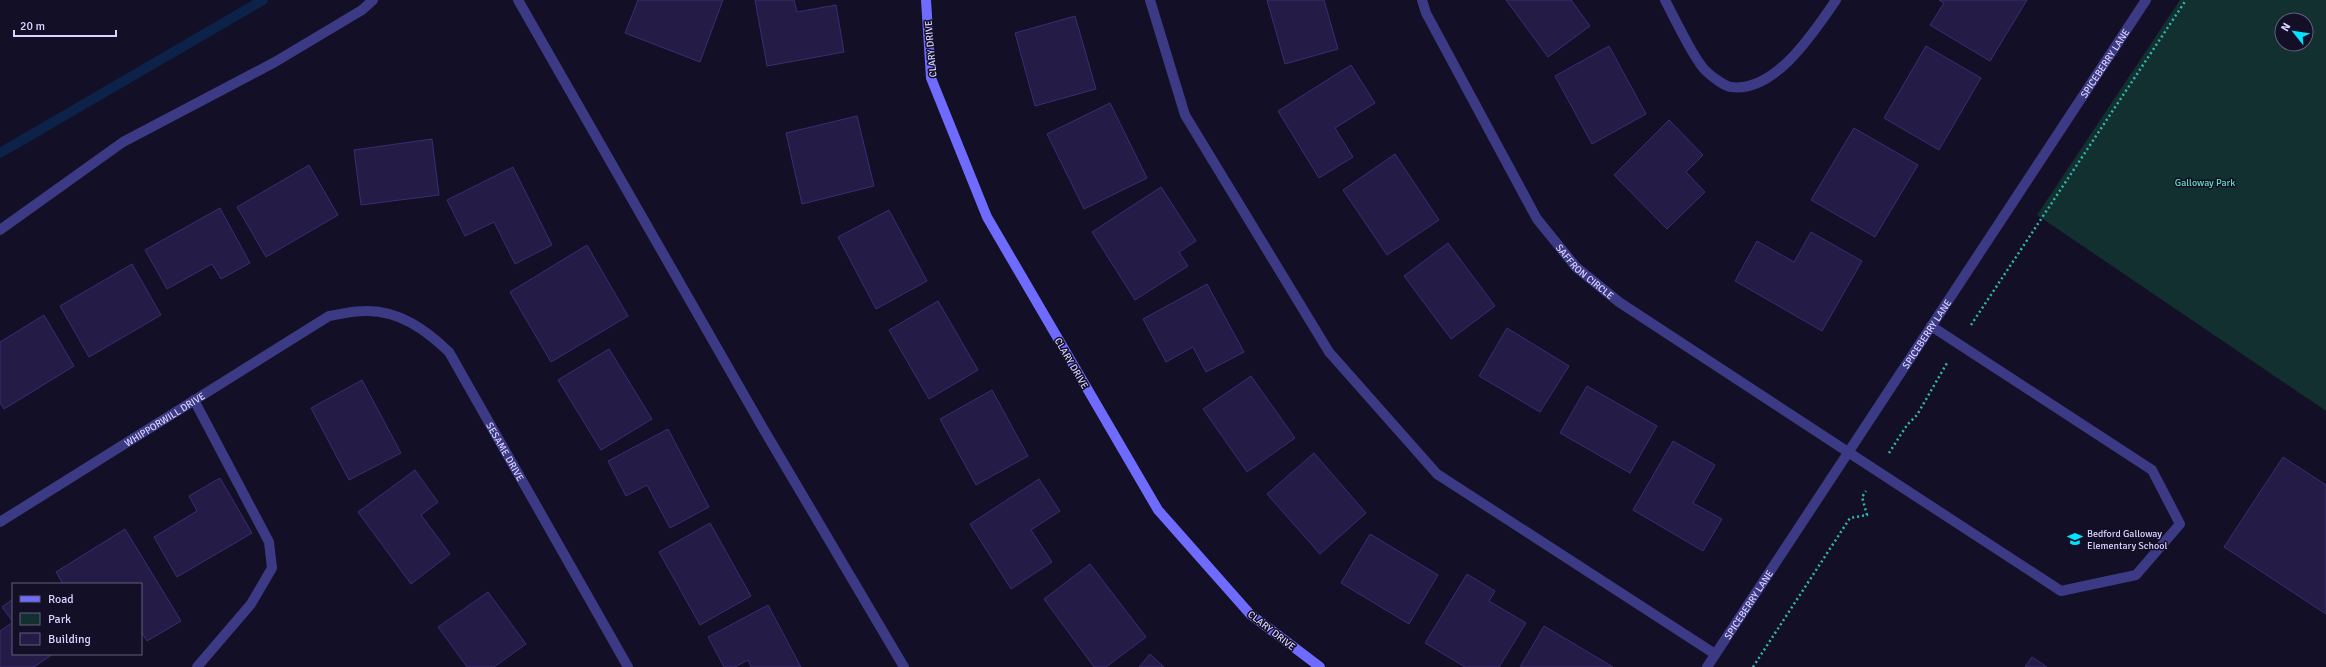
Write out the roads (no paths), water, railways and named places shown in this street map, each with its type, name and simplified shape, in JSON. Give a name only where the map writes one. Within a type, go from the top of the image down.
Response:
[{"type":"street","points":[[0,230],[123,142],[275,62],[362,10],[373,0]]},
{"type":"street","points":[[518,0],[760,423],[904,667]]},
{"type":"street","name":"CLARY DRIVE","points":[[926,0],[931,78],[987,217],[1158,510],[1250,614],[1320,667]]},
{"type":"street","points":[[1150,0],[1185,114],[1328,352],[1437,474],[1715,654]]},
{"type":"street","name":"SAFFRON CIRCLE","points":[[1422,0],[1426,13],[1537,219],[1576,267],[1619,302],[2061,591],[2136,575],[2180,524],[2152,470],[1931,326]]},
{"type":"street","points":[[1665,0],[1704,70],[1730,87],[1754,86],[1779,70],[1812,36],[1836,0]]},
{"type":"street","name":"SPICEBERRY LANE","points":[[1706,667],[2146,0]]},
{"type":"street","name":"SESAME DRIVE","points":[[329,316],[365,311],[390,313],[427,332],[449,352],[628,667]]},
{"type":"street","name":"WHIPPORWILL DRIVE","points":[[0,522],[329,316]]},
{"type":"street","points":[[194,400],[269,542],[272,568],[251,604],[197,667]]},
{"type":"waterway","points":[[0,153],[263,0]]},
{"type":"place","name":"Bedford Galloway Elementary School","points":[[2075,539]]},
{"type":"park label","name":"Galloway Park","points":[[2205,182]]}]
